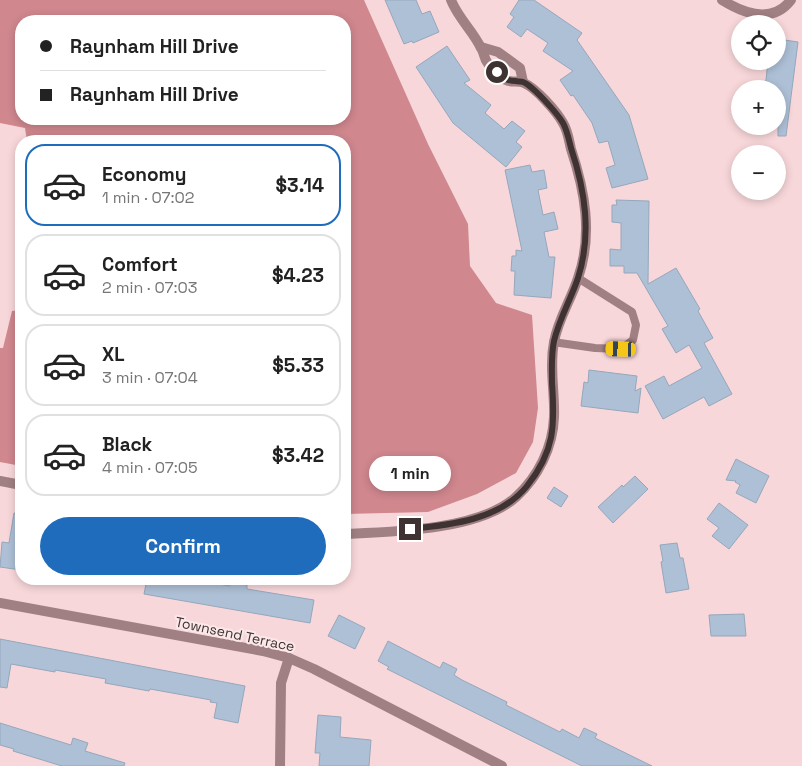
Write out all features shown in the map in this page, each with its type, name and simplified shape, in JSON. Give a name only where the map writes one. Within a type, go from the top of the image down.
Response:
[{"type":"street","points":[[351,534],[390,532],[458,523],[494,511],[515,498],[526,487],[541,466],[551,441],[554,418],[551,363],[554,342],[559,322],[578,278],[585,248],[586,222],[580,177],[564,124],[546,102],[523,82],[506,80],[487,63],[481,47],[455,10],[451,0]]},
{"type":"street","points":[[722,0],[750,14],[763,15],[775,12],[791,0]]},
{"type":"street","points":[[481,47],[498,52],[520,68],[523,82]]},
{"type":"street","points":[[0,481],[15,483]]},
{"type":"street","name":"Townsend Terrace","points":[[0,603],[264,651],[289,658],[322,673],[502,766]]},
{"type":"street","points":[[280,766],[281,683],[289,658]]},
{"type":"lane","points":[[554,342],[595,348],[621,349],[633,340],[636,325],[632,312],[578,278]]},
{"type":"shaded area","points":[[0,0],[364,0],[428,144],[468,224],[470,266],[496,303],[532,315],[538,408],[533,442],[516,473],[477,494],[428,512],[351,514],[351,135],[26,135],[25,128],[0,123]]},
{"type":"shaded area","points":[[12,311],[15,311],[15,465],[0,462],[0,348],[3,348]]},
{"type":"building","points":[[385,0],[416,0],[422,14],[430,11],[439,32],[413,43],[412,41],[404,44]]},
{"type":"building","points":[[519,0],[534,0],[582,33],[577,40],[629,115],[648,179],[612,188],[606,168],[615,165],[608,141],[599,143],[592,123],[560,80],[573,71],[543,51],[548,43],[527,29],[521,37],[507,27],[514,17],[510,14]]},
{"type":"building","points":[[786,40],[798,42],[786,136],[778,135],[786,135],[786,80],[766,80],[767,70],[786,70]]},
{"type":"building","points":[[447,46],[470,80],[464,83],[491,105],[485,113],[504,129],[512,121],[525,131],[516,142],[522,147],[506,167],[453,123],[416,67]]},
{"type":"building","points":[[530,165],[532,172],[544,170],[547,188],[538,190],[543,215],[554,212],[558,229],[544,232],[549,257],[555,257],[551,298],[514,295],[515,271],[511,271],[512,256],[516,256],[516,250],[522,251],[505,170]]},
{"type":"building","points":[[616,200],[649,201],[648,284],[676,268],[700,309],[698,311],[713,338],[704,343],[732,394],[709,406],[704,397],[663,419],[645,386],[664,376],[669,386],[702,368],[689,345],[676,353],[662,329],[668,326],[637,273],[624,273],[624,266],[610,266],[610,249],[621,250],[621,223],[612,222],[612,205],[617,205]]},
{"type":"building","points":[[589,370],[637,376],[635,391],[641,388],[638,413],[581,406],[584,382],[588,383]]},
{"type":"building","points":[[736,459],[769,476],[756,503],[736,493],[740,485],[736,481],[726,480]]},
{"type":"building","points":[[635,476],[648,489],[613,523],[598,507]]},
{"type":"building","points":[[554,487],[568,496],[561,507],[547,498]]},
{"type":"building","points":[[719,503],[748,525],[729,549],[712,536],[719,528],[707,519]]},
{"type":"building","points":[[15,513],[15,569],[0,567],[2,542],[9,543]]},
{"type":"building","points":[[677,543],[680,558],[683,558],[689,589],[666,593],[660,545]]},
{"type":"building","points":[[146,585],[247,585],[247,589],[314,600],[310,623],[144,594]]},
{"type":"building","points":[[744,614],[746,636],[711,636],[709,615]]},
{"type":"building","points":[[339,615],[365,628],[355,649],[328,636]]},
{"type":"building","points":[[0,639],[245,686],[238,723],[214,718],[217,703],[210,702],[211,700],[105,683],[106,679],[55,670],[55,672],[11,664],[7,688],[0,687]]},
{"type":"building","points":[[388,641],[440,668],[443,662],[457,669],[454,675],[462,680],[507,702],[506,705],[560,732],[562,729],[579,738],[584,728],[597,734],[595,738],[652,766],[582,766],[387,669],[389,667],[378,661]]},
{"type":"building","points":[[318,715],[341,717],[340,737],[371,740],[369,766],[319,766],[320,753],[315,753]]},
{"type":"building","points":[[0,723],[71,745],[73,738],[88,743],[85,751],[125,763],[124,766],[62,766],[13,751],[14,749],[0,745]]},
{"type":"route","points":[[410,529],[458,523],[494,511],[515,498],[526,487],[541,466],[551,441],[554,418],[551,363],[559,322],[578,278],[582,263],[585,248],[586,222],[584,200],[580,177],[564,124],[546,102],[523,82],[506,80],[497,72]]}]
